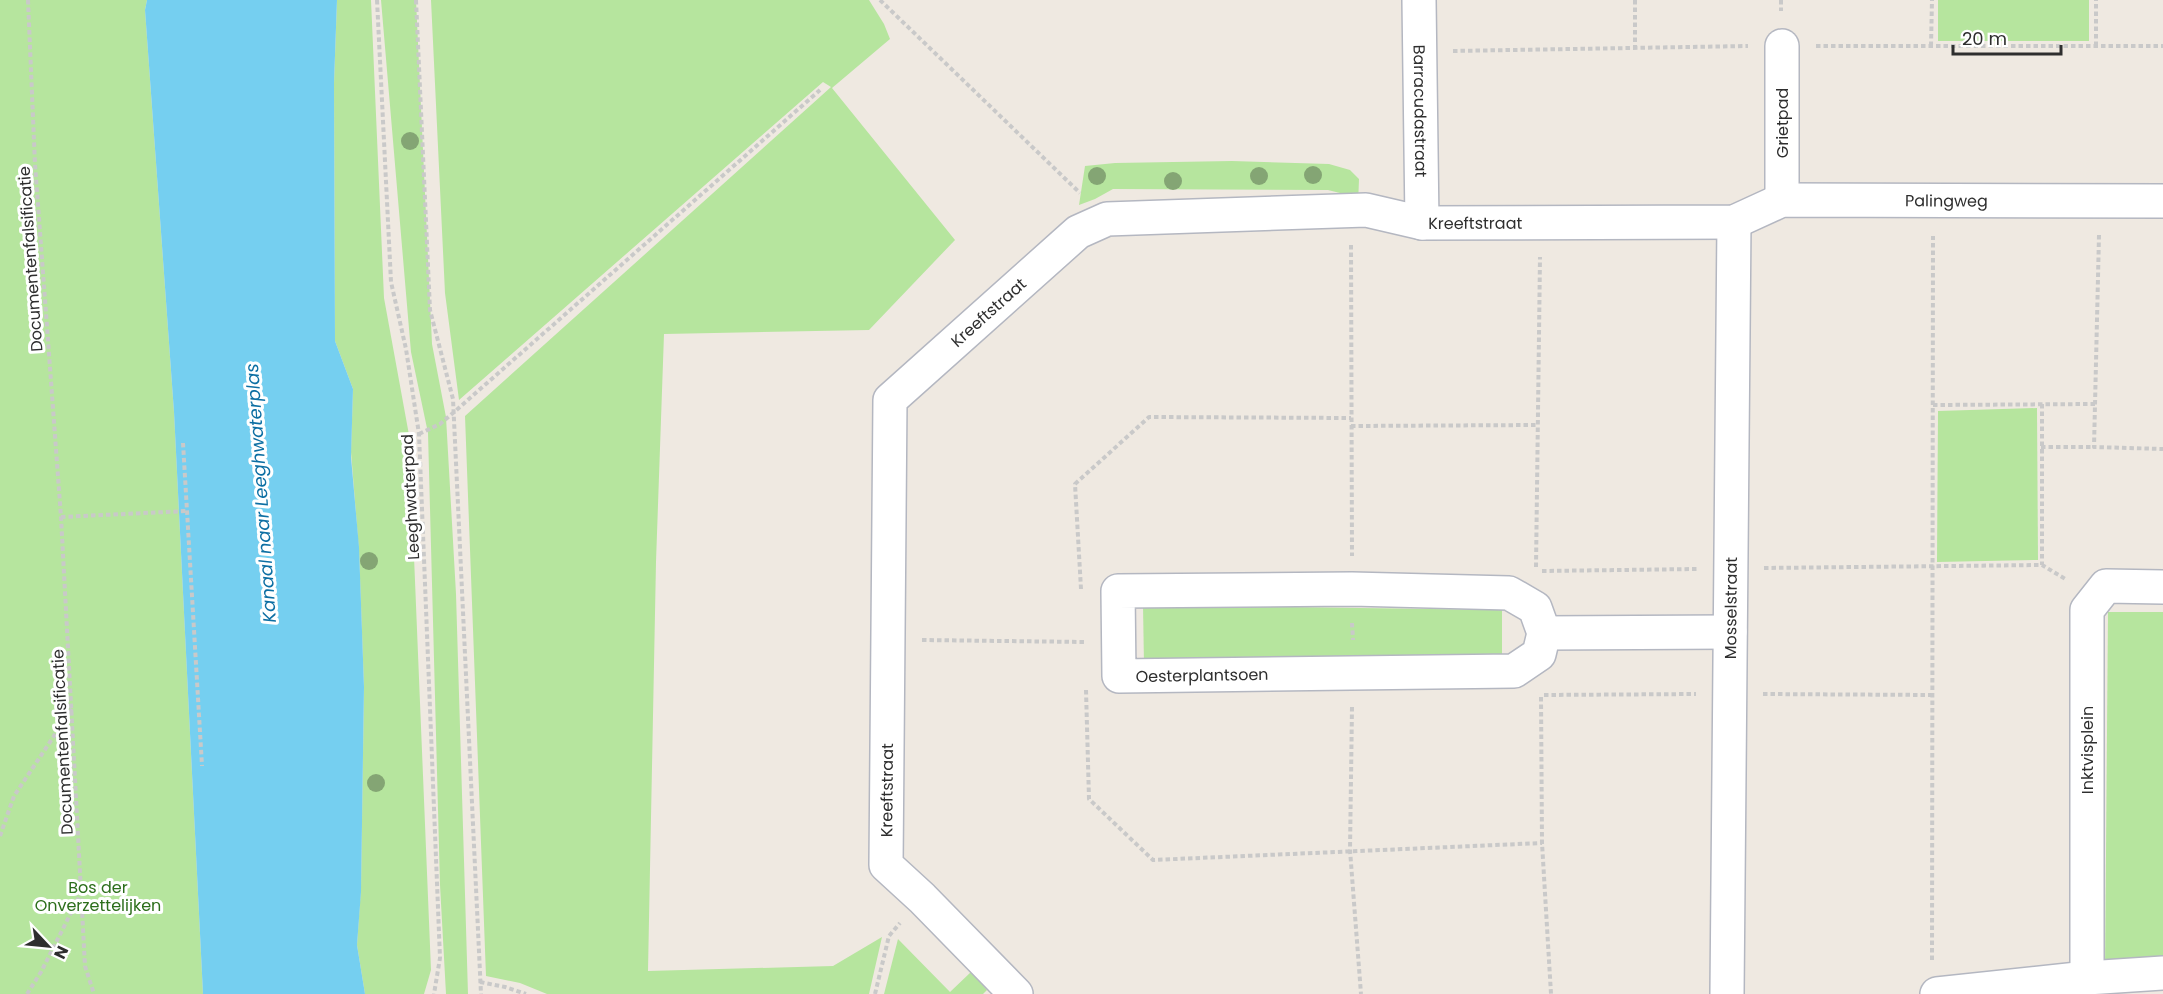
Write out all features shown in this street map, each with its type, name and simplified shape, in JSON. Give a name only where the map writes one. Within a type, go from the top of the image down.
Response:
[{"type":"street","name":"Barracudastraat","points":[[1419,0],[1422,223]]},
{"type":"street","name":"Grietpad","points":[[1782,46],[1782,200]]},
{"type":"street","name":"Palingweg","points":[[1734,222],[1782,200],[2163,201]]},
{"type":"street","name":"Kreeftstraat","points":[[1016,994],[922,898],[886,865],[890,400],[1078,232],[1107,219],[1366,210],[1422,223],[1734,222]]},
{"type":"street","name":"Mosselstraat","points":[[1727,994],[1734,222]]},
{"type":"street","points":[[2096,598],[2106,586],[2163,587]]},
{"type":"street","name":"Oesterplantsoen","points":[[1352,589],[1509,593],[1535,608],[1542,644],[1514,671],[1119,676],[1119,637],[1118,591],[1352,589]]},
{"type":"street","name":"Inktvisplein","points":[[2087,978],[2086,610],[2096,598]]},
{"type":"street","points":[[1542,644],[1730,632]]},
{"type":"street","points":[[1934,982],[2087,978],[2163,973]]},
{"type":"path","name":"Documentenfalsificatie","points":[[28,0],[35,164],[61,517],[85,966],[94,994]]},
{"type":"path","name":"Leeghwaterpad","points":[[377,0],[391,282],[408,358],[419,434],[440,958],[434,994]]},
{"type":"path","points":[[416,0],[430,310],[453,399],[481,994]]},
{"type":"path","points":[[880,0],[1107,219]]},
{"type":"path","points":[[1635,0],[1635,48]]},
{"type":"path","points":[[1931,46],[1932,0]]},
{"type":"path","points":[[2096,0],[2096,46]]},
{"type":"path","points":[[419,434],[440,424],[453,413],[820,90]]},
{"type":"path","points":[[1933,200],[1934,982]]},
{"type":"path","points":[[2094,447],[2100,201]]},
{"type":"path","points":[[1541,223],[1536,571],[2042,565],[2096,598]]},
{"type":"path","points":[[2042,404],[2042,565]]},
{"type":"path","points":[[1933,405],[2095,404]]},
{"type":"path","points":[[1351,426],[1538,425]]},
{"type":"path","points":[[183,443],[202,766]]},
{"type":"path","points":[[2041,447],[2163,449]]},
{"type":"path","points":[[61,517],[187,511]]},
{"type":"path","points":[[888,640],[1084,642],[1119,637]]},
{"type":"path","points":[[1542,644],[1542,843],[1551,994]]},
{"type":"path","points":[[0,836],[14,796],[72,708]]},
{"type":"path","points":[[27,994],[41,972],[81,894]]},
{"type":"path","points":[[875,994],[889,936],[922,898]]},
{"type":"path","points":[[480,982],[526,994]]},
{"type":"green space","name":"Bos der Onverzettelijken","points":[[0,0],[147,0],[145,10],[174,412],[203,994],[0,994]]},
{"type":"green space","points":[[337,0],[371,0],[384,298],[409,435],[431,970],[424,994],[365,994],[357,945],[361,888],[364,687],[359,551],[351,452],[353,389],[335,341],[334,83]]},
{"type":"green space","points":[[381,0],[416,0],[432,344],[446,417],[456,594],[468,994],[446,994],[440,885],[428,433],[411,352]]},
{"type":"green space","points":[[431,0],[869,0],[884,24],[890,39],[832,88],[955,240],[869,330],[664,334],[656,562],[648,971],[833,966],[882,937],[869,994],[547,994],[520,983],[486,976],[465,416],[831,87],[823,82],[459,400],[445,293]]},
{"type":"green space","points":[[1938,0],[2089,0],[2089,41],[1938,41]]},
{"type":"green space","points":[[1232,161],[1329,164],[1350,170],[1359,179],[1358,205],[1347,205],[1340,193],[1328,190],[1113,189],[1079,205],[1085,166],[1115,163]]},
{"type":"green space","points":[[2037,408],[2038,560],[1937,562],[1938,411]]},
{"type":"green space","points":[[1143,605],[1502,610],[1502,658],[1144,665]]},
{"type":"green space","points":[[2108,612],[2163,612],[2163,970],[2105,975]]},
{"type":"green space","points":[[898,939],[950,992],[971,972],[987,990],[983,994],[884,994]]},
{"type":"water","name":"Kanaal naar Leeghwaterplas","points":[[147,0],[337,0],[334,83],[335,341],[353,389],[351,457],[359,547],[364,687],[361,892],[357,945],[365,994],[203,994],[174,412],[145,10]]}]
